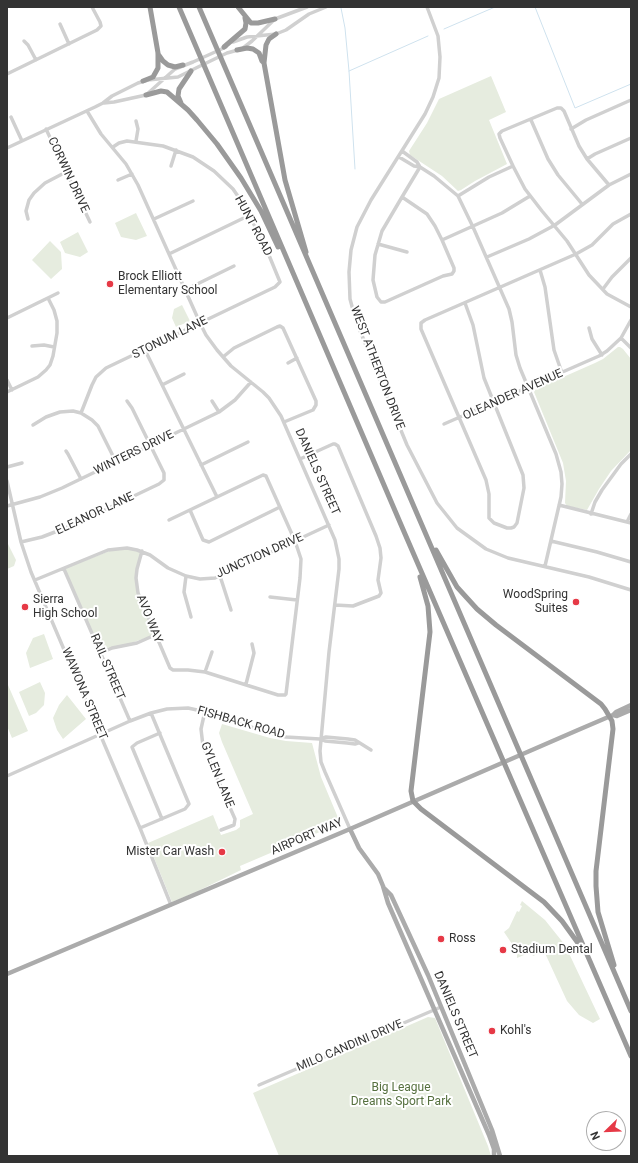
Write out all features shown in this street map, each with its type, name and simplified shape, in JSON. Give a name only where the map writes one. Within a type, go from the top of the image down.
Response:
[{"type":"highway","points":[[142,81],[153,77],[157,72],[157,50],[150,7]]},
{"type":"highway","points":[[179,7],[631,1056]]},
{"type":"highway","points":[[199,7],[631,1011]]},
{"type":"highway","points":[[224,47],[245,28],[246,20],[238,7]]},
{"type":"highway","points":[[243,14],[252,23],[275,19]]},
{"type":"highway","points":[[276,34],[269,39],[266,45],[264,63],[284,180],[305,246],[309,265]]},
{"type":"highway","points":[[237,50],[247,48],[253,49],[258,53],[264,63]]},
{"type":"highway","points":[[157,50],[163,61],[168,65],[183,65]]},
{"type":"highway","points":[[181,104],[178,96],[179,89],[190,71]]},
{"type":"highway","points":[[146,95],[159,91],[167,92],[197,120],[223,152],[257,204],[329,357]]},
{"type":"highway","points":[[421,523],[450,576],[472,605],[496,625],[601,704],[612,716],[613,729],[596,871],[596,886],[600,918],[620,985]]},
{"type":"highway","points":[[405,534],[428,606],[430,632],[411,791],[413,801],[421,809],[544,902],[562,920],[573,935],[598,977]]},
{"type":"main road","name":"AIRPORT WAY","points":[[612,716],[616,712],[631,705]]},
{"type":"main road","name":"AIRPORT WAY","points":[[7,974],[350,829],[526,752],[612,716],[617,716],[631,710]]},
{"type":"main road","name":"DANIELS STREET","points":[[350,829],[359,848],[378,874],[388,903],[489,1135],[494,1156]]},
{"type":"main road","name":"DANIELS STREET","points":[[383,886],[391,895],[441,1007],[492,1130],[500,1156]]},
{"type":"street","points":[[7,74],[97,30],[100,26],[99,20],[92,7]]},
{"type":"street","points":[[7,148],[87,111],[142,81],[178,78],[227,53],[247,45],[275,19],[306,7]]},
{"type":"street","points":[[103,103],[146,95],[172,70],[193,62],[240,38],[276,34],[309,14],[326,7]]},
{"type":"street","name":"WEST ATHERTON DRIVE","points":[[427,7],[438,36],[440,57],[438,78],[429,107],[360,220],[353,241],[349,279],[350,299],[356,321],[407,445],[430,493],[449,519],[467,536],[486,548],[508,558],[590,577],[631,590]]},
{"type":"street","points":[[60,24],[68,44]]},
{"type":"street","points":[[24,41],[28,45],[36,60]]},
{"type":"street","points":[[571,129],[631,100]]},
{"type":"street","points":[[609,185],[587,159],[579,146],[564,111],[561,108],[557,108],[502,131],[500,134],[500,138],[513,166],[530,196],[555,225],[589,275],[607,294],[631,307]]},
{"type":"street","name":"DANIELS STREET","points":[[87,111],[95,125],[126,164],[132,174],[154,219],[200,323],[212,343],[231,366],[269,398],[284,422],[335,540],[339,559],[339,569],[320,739],[322,762],[350,829]]},
{"type":"street","points":[[11,117],[22,141]]},
{"type":"street","points":[[531,120],[551,164],[558,175],[582,204]]},
{"type":"street","points":[[136,121],[138,129],[136,141]]},
{"type":"street","name":"CORWIN DRIVE","points":[[46,129],[90,222]]},
{"type":"street","points":[[587,159],[631,138]]},
{"type":"street","name":"HUNT ROAD","points":[[113,147],[122,142],[136,141],[176,150],[199,161],[225,181],[233,189],[250,216],[280,278],[280,283]]},
{"type":"street","points":[[171,166],[176,150]]},
{"type":"street","points":[[402,151],[417,162],[420,167]]},
{"type":"street","points":[[399,157],[414,166],[420,167],[434,176],[458,196],[487,257],[508,309],[512,322],[516,355],[520,368],[560,466],[562,484],[559,505],[545,566]]},
{"type":"street","points":[[458,196],[489,177],[513,166]]},
{"type":"street","points":[[402,197],[415,204],[427,214],[442,240],[454,271],[452,274],[443,276],[382,302],[378,297],[373,280],[373,267],[378,244],[388,219],[420,167]]},
{"type":"street","points":[[28,219],[26,211],[29,200],[34,193],[45,183],[66,172]]},
{"type":"street","points":[[118,180],[132,174]]},
{"type":"street","points":[[487,257],[534,237],[555,225],[609,185],[631,174]]},
{"type":"street","points":[[442,240],[502,213],[530,196]]},
{"type":"street","points":[[154,219],[193,201]]},
{"type":"street","points":[[465,303],[473,325],[484,378],[523,475],[524,488],[517,523],[514,527],[510,528],[494,523],[489,518],[488,487],[421,328],[422,322],[429,318],[576,254],[592,245],[613,224],[631,214]]},
{"type":"street","points":[[169,254],[250,216]]},
{"type":"street","points":[[378,244],[407,252]]},
{"type":"street","points":[[603,289],[612,277],[631,258]]},
{"type":"street","points":[[185,290],[234,266]]},
{"type":"street","points":[[540,270],[545,287],[554,350],[562,373]]},
{"type":"street","name":"STONUM LANE","points":[[81,413],[92,385],[101,372],[275,287],[280,283]]},
{"type":"street","points":[[7,318],[58,293]]},
{"type":"street","points":[[7,392],[31,381],[43,373],[50,365],[57,333],[57,321],[54,310],[48,298]]},
{"type":"street","name":"OLEANDER AVENUE","points":[[444,424],[602,355],[621,338],[631,320]]},
{"type":"street","points":[[223,357],[234,348],[277,327],[280,326],[285,330],[316,400],[316,405],[313,410],[284,422]]},
{"type":"street","points":[[589,328],[592,339],[602,355]]},
{"type":"street","points":[[621,338],[631,348]]},
{"type":"street","points":[[32,346],[44,345],[54,347]]},
{"type":"street","points":[[145,350],[217,497]]},
{"type":"street","points":[[288,363],[297,358]]},
{"type":"street","points":[[162,385],[184,374]]},
{"type":"street","points":[[7,380],[12,390]]},
{"type":"street","name":"WINTERS DRIVE","points":[[7,506],[40,498],[219,412],[235,400],[251,382]]},
{"type":"street","points":[[127,401],[151,445]]},
{"type":"street","points":[[212,401],[219,412]]},
{"type":"street","points":[[33,425],[46,417],[60,412],[73,411],[81,413],[98,426],[116,462]]},
{"type":"street","points":[[201,465],[248,442]]},
{"type":"street","points":[[300,459],[333,444],[338,446],[380,548],[381,558],[378,580],[381,593],[379,596],[353,606],[336,605]]},
{"type":"street","name":"ELEANOR LANE","points":[[21,542],[42,537],[73,525],[162,482],[165,478],[164,473],[151,445]]},
{"type":"street","points":[[66,451],[81,479]]},
{"type":"street","points":[[591,514],[595,502],[602,490],[621,464],[631,454]]},
{"type":"street","points":[[7,467],[22,463]]},
{"type":"street","points":[[169,520],[265,475],[300,553],[301,564],[285,696],[205,672],[212,652]]},
{"type":"street","name":"WAWONA STREET","points":[[7,481],[21,542],[35,580],[171,905]]},
{"type":"street","points":[[559,505],[629,522],[631,514]]},
{"type":"street","points":[[190,510],[203,540],[209,542],[280,507]]},
{"type":"street","name":"JUNCTION DRIVE","points":[[35,580],[97,554],[116,548],[127,548],[150,555],[168,568],[186,576],[200,579],[220,576],[329,525]]},
{"type":"street","points":[[551,541],[631,562]]},
{"type":"street","name":"AVO WAY","points":[[142,552],[137,569],[137,586],[141,600],[171,670],[205,672]]},
{"type":"street","name":"RAIL STREET","points":[[64,569],[130,721]]},
{"type":"street","points":[[186,576],[183,587],[191,617]]},
{"type":"street","points":[[220,576],[231,610]]},
{"type":"street","points":[[270,597],[297,600]]},
{"type":"street","points":[[101,653],[112,648],[128,646],[156,635]]},
{"type":"street","points":[[246,684],[254,653],[252,644]]},
{"type":"street","name":"FISHBACK ROAD","points":[[7,776],[130,721],[151,713],[167,709],[180,708],[205,711],[281,736],[320,739],[325,741],[355,744],[358,743],[371,750]]},
{"type":"street","name":"GYLEN LANE","points":[[205,711],[201,729],[203,746],[235,819],[234,825],[221,830]]},
{"type":"street","points":[[140,828],[188,807],[189,802],[151,713]]},
{"type":"street","points":[[160,733],[135,743],[132,749],[162,819]]},
{"type":"street","name":"MILO CANDINI DRIVE","points":[[259,1085],[441,1007]]},
{"type":"green space","points":[[491,76],[506,112],[489,120],[507,164],[458,191],[442,176],[410,155],[409,151],[427,123],[439,99]]},
{"type":"green space","points":[[136,213],[147,236],[136,240],[121,237],[115,223]]},
{"type":"green space","points":[[78,232],[88,252],[80,257],[65,253],[60,242]]},
{"type":"green space","points":[[50,241],[61,252],[62,269],[51,279],[32,260]]},
{"type":"green space","points":[[182,305],[190,321],[176,327],[172,318],[174,309]]},
{"type":"green space","points":[[618,347],[623,349],[631,359],[631,450],[611,471],[587,510],[567,506],[565,503],[566,481],[563,463],[534,392],[536,389],[603,359]]},
{"type":"green space","points":[[7,542],[16,560],[14,566],[7,569]]},
{"type":"green space","points":[[117,548],[142,551],[137,569],[137,586],[155,635],[101,653],[64,569]]},
{"type":"green space","points":[[44,634],[53,659],[30,668],[26,653],[33,638]]},
{"type":"green space","points":[[40,682],[45,693],[44,705],[36,713],[29,716],[19,692]]},
{"type":"green space","points":[[7,685],[28,731],[12,738],[7,726]]},
{"type":"green space","points":[[67,695],[86,719],[63,739],[57,730],[53,718],[59,705]]},
{"type":"green space","points":[[222,724],[270,738],[312,743],[321,777],[339,820],[336,825],[240,866],[241,870],[172,902],[148,843],[213,815],[221,835],[236,830],[240,827],[240,820],[253,814],[222,742],[219,733]]},
{"type":"green space","points":[[522,901],[545,920],[565,945],[600,1019],[593,1023],[579,1015],[567,1001],[544,951],[533,956],[531,952],[517,958],[517,952],[512,949],[512,944],[504,932],[509,928],[517,911],[519,912],[522,906],[520,905]]},
{"type":"green space","name":"Big League Dreams Sport Park","points":[[428,1017],[435,1018],[491,1156],[279,1156],[253,1093]]},
{"type":"waterway","points":[[444,29],[495,7]]},
{"type":"waterway","points":[[535,7],[575,108],[631,84]]},
{"type":"waterway","points":[[341,8],[345,28],[349,71],[355,169]]},
{"type":"waterway","points":[[349,71],[428,36]]},
{"type":"place","name":"Brock Elliott Elementary School","points":[[110,284]]},
{"type":"place","name":"WoodSpring Suites","points":[[576,602]]},
{"type":"place","name":"Sierra High School","points":[[25,607]]},
{"type":"place","name":"Mister Car Wash","points":[[222,852]]},
{"type":"place","name":"Ross","points":[[441,939]]},
{"type":"place","name":"Stadium Dental","points":[[503,950]]},
{"type":"place","name":"Kohl's","points":[[492,1031]]}]
